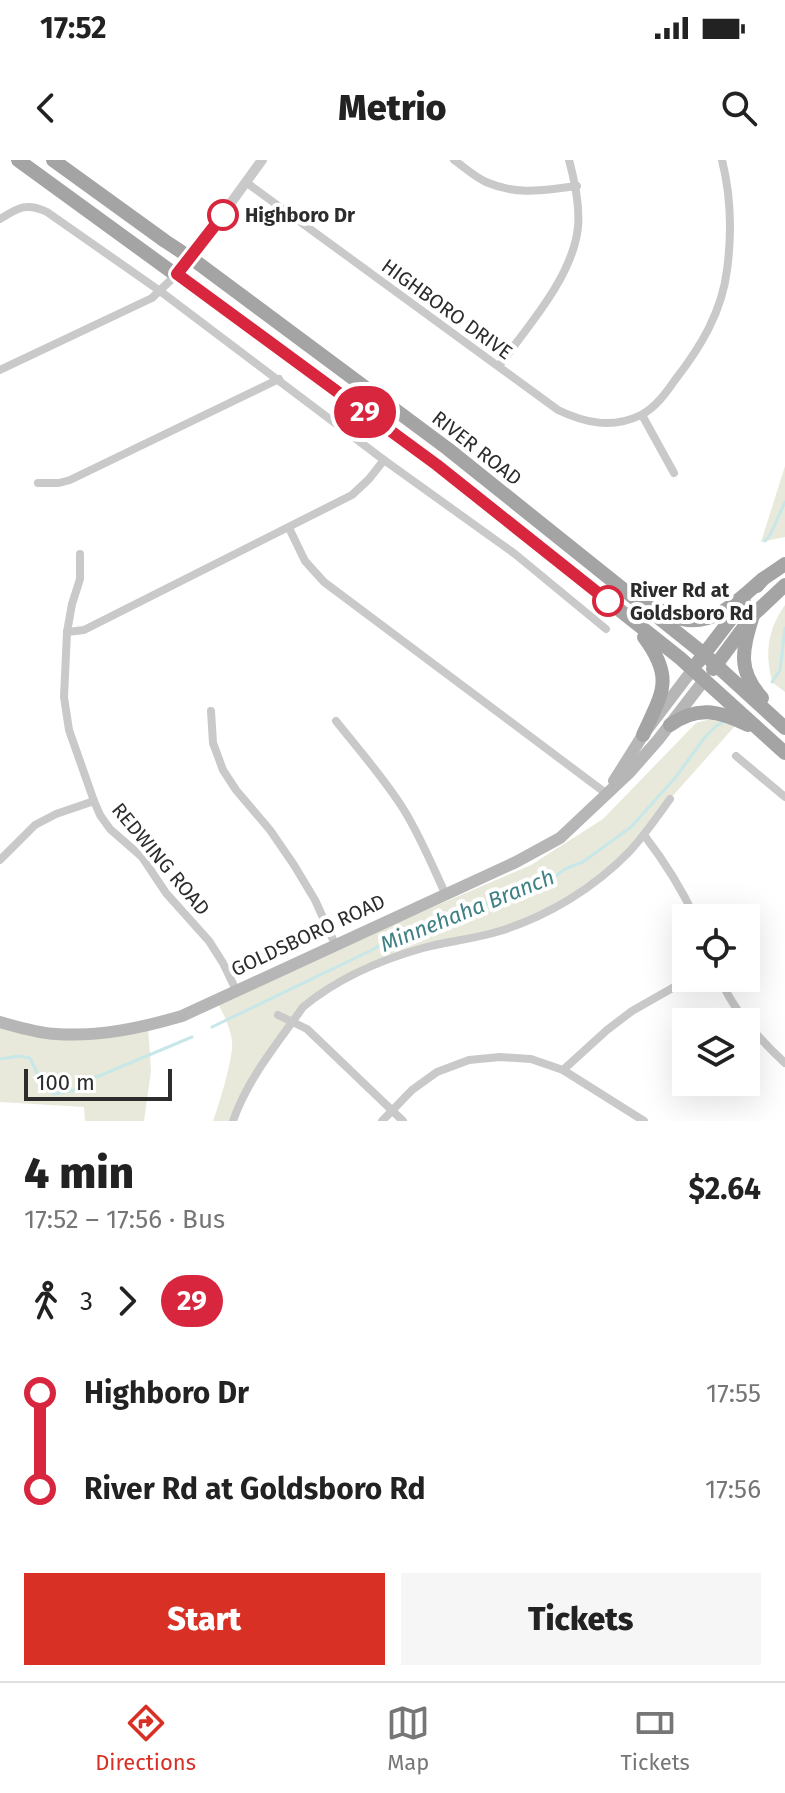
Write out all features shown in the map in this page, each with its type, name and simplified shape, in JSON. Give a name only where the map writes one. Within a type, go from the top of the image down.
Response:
[{"type":"main road","name":"RIVER ROAD","points":[[18,160],[437,465],[693,669],[785,753]]},
{"type":"main road","name":"RIVER ROAD","points":[[53,160],[448,449],[704,654],[785,727]]},
{"type":"main road","name":"GOLDSBORO ROAD","points":[[607,794],[643,735],[704,654],[763,579],[785,564]]},
{"type":"main road","points":[[610,578],[649,605],[679,619],[697,621],[717,616],[763,579]]},
{"type":"main road","name":"GOLDSBORO ROAD","points":[[0,1022],[54,1034],[109,1033],[182,1016],[516,862],[560,838],[646,755],[753,615],[785,585]]},
{"type":"main road","points":[[753,615],[743,654],[747,678],[785,727]]},
{"type":"main road","points":[[631,619],[659,660],[664,679],[660,698],[643,735]]},
{"type":"main road","points":[[670,725],[691,714],[720,713],[762,731]]},
{"type":"street","points":[[0,370],[152,298],[191,258],[262,160]]},
{"type":"street","points":[[454,160],[484,181],[506,189],[528,193],[577,186]]},
{"type":"street","points":[[499,366],[556,287],[575,246],[577,186],[569,160]]},
{"type":"street","points":[[674,473],[642,415],[663,397],[694,355],[709,329],[719,302],[727,272],[731,221],[722,160]]},
{"type":"street","name":"HIGHBORO DRIVE","points":[[247,183],[558,410],[579,420],[596,423],[613,423],[642,415]]},
{"type":"street","points":[[0,219],[25,206],[47,212],[160,291],[384,460],[515,554],[606,629]]},
{"type":"street","points":[[38,483],[70,480],[279,379]]},
{"type":"street","points":[[67,632],[84,630],[352,495],[384,460]]},
{"type":"street","points":[[289,528],[305,561],[324,582],[607,794]]},
{"type":"street","name":"REDWING ROAD","points":[[80,554],[80,579],[67,632],[65,713],[94,801],[110,829],[142,857],[166,893],[209,941],[236,990]]},
{"type":"street","points":[[211,711],[213,743],[223,770],[294,865],[315,900],[335,944]]},
{"type":"street","points":[[336,721],[403,810],[445,893]]},
{"type":"street","points":[[736,756],[785,797]]},
{"type":"street","points":[[233,1121],[241,1098],[260,1067],[303,1007],[376,964],[423,948],[501,931],[553,909],[580,893],[628,853],[670,799]]},
{"type":"street","points":[[0,860],[35,825],[94,801]]},
{"type":"street","points":[[644,835],[668,866],[689,904]]},
{"type":"street","points":[[563,1070],[632,1011],[672,988]]},
{"type":"street","points":[[727,992],[735,1007],[767,1047],[785,1063]]},
{"type":"street","points":[[278,1015],[307,1029],[403,1121]]},
{"type":"street","points":[[382,1121],[412,1090],[437,1072],[469,1060],[500,1057],[531,1059],[563,1070],[644,1121]]},
{"type":"shaded area","points":[[785,466],[785,537],[761,542]]},
{"type":"shaded area","points":[[785,605],[785,692],[772,682],[768,651],[774,624]]},
{"type":"shaded area","points":[[714,718],[735,726],[670,799],[644,835],[580,893],[501,931],[376,964],[310,1002],[260,1067],[233,1121],[213,1121],[226,1081],[232,1048],[228,1025],[216,1000],[531,865],[603,819],[696,723]]},
{"type":"shaded area","points":[[0,1022],[32,1030],[148,1026],[151,1071],[144,1121],[85,1121],[84,1107],[0,1102]]},
{"type":"waterway","name":"Minnehaha Branch","points":[[765,541],[785,502]]},
{"type":"waterway","name":"Minnehaha Branch","points":[[772,682],[780,670],[785,628]]},
{"type":"waterway","name":"Minnehaha Branch","points":[[212,1027],[383,943],[445,916],[547,882],[567,868],[583,862],[631,827],[675,778],[705,737],[725,721]]},
{"type":"waterway","name":"Minnehaha Branch","points":[[0,1059],[30,1058],[44,1087],[54,1094],[76,1090],[94,1078],[192,1037]]},
{"type":"bus line","name":"29","points":[[223,215],[177,274],[437,465],[608,601]]},
{"type":"place","name":"Highboro Dr","points":[[223,215]]},
{"type":"place","name":"River Rd at Goldsboro Rd","points":[[608,601]]}]
